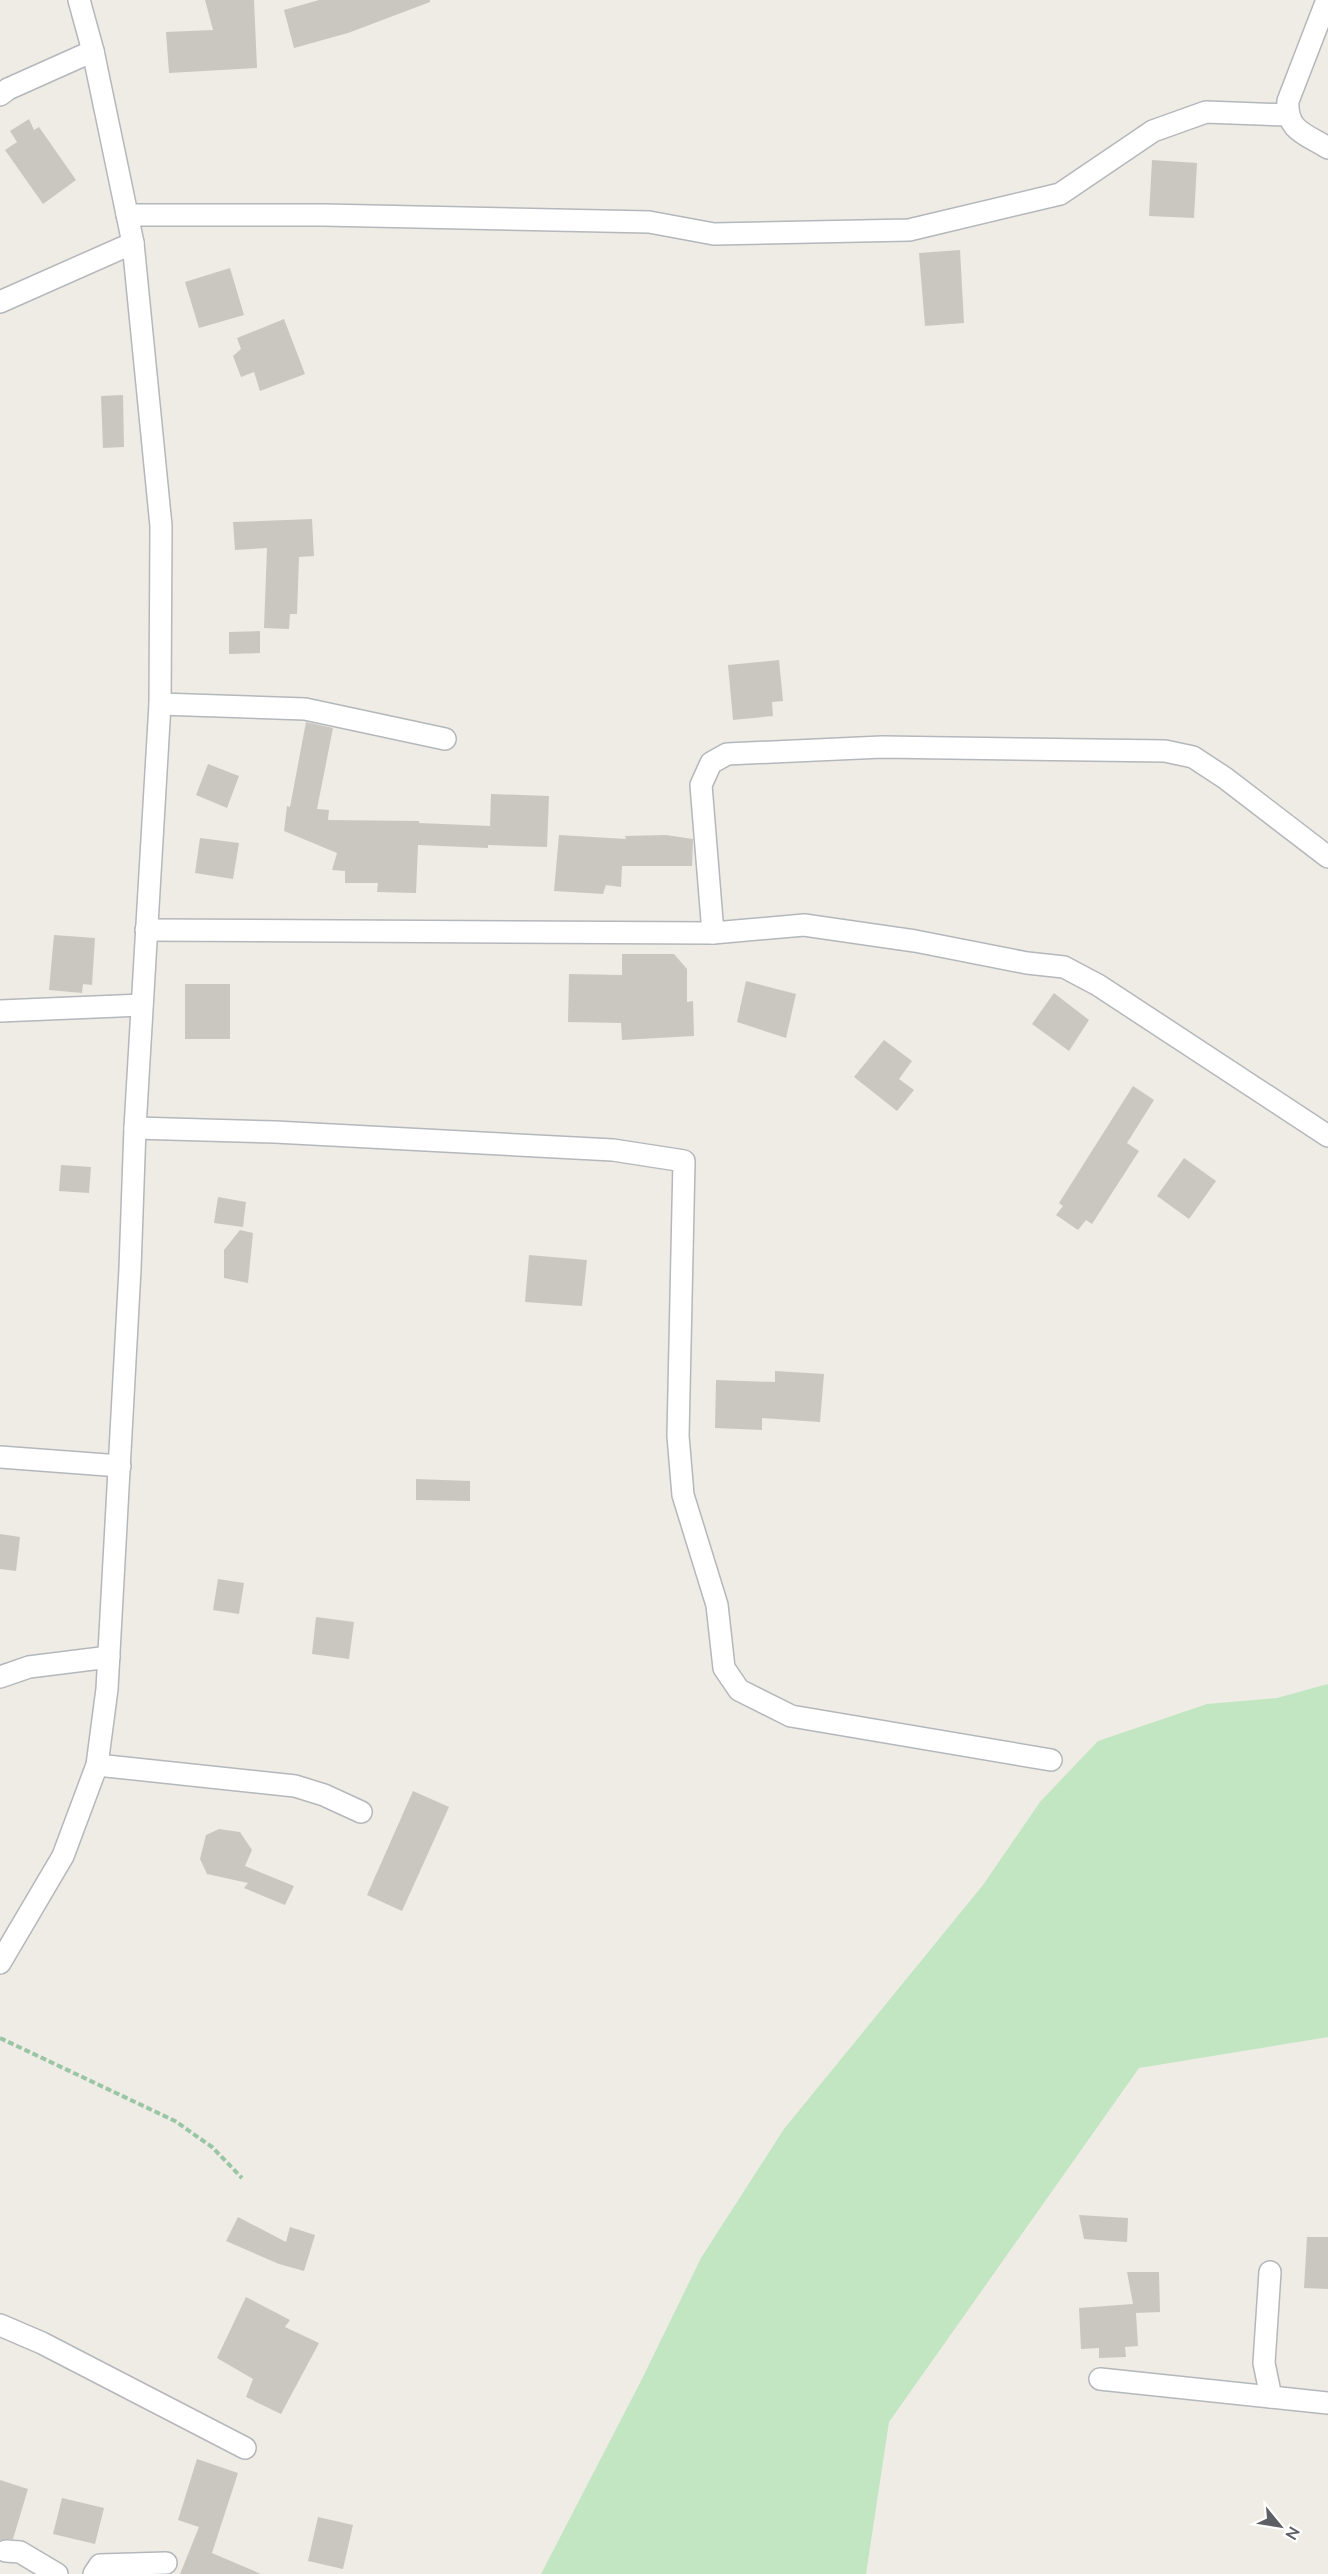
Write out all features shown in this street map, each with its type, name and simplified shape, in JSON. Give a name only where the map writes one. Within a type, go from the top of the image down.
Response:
[{"type":"street","points":[[0,1963],[63,1856],[98,1765],[109,1657],[135,1128],[160,704],[161,526],[133,243],[93,51],[79,0]]},
{"type":"street","points":[[1327,0],[1288,101],[1287,115],[1294,127],[1328,148]]},
{"type":"street","points":[[0,95],[8,89],[93,51]]},
{"type":"street","points":[[127,215],[336,215],[649,222],[714,234],[909,230],[1060,194],[1153,131],[1206,112],[1287,115]]},
{"type":"street","points":[[0,302],[133,243]]},
{"type":"street","points":[[160,704],[305,709],[445,739]]},
{"type":"street","points":[[713,933],[701,785],[711,763],[727,754],[882,747],[1165,752],[1193,757],[1328,857]]},
{"type":"street","points":[[146,930],[713,933],[804,926],[915,941],[1027,963],[1064,967],[1098,985],[1328,1136]]},
{"type":"street","points":[[0,1011],[142,1005]]},
{"type":"street","points":[[135,1128],[275,1132],[601,1149],[684,1161],[678,1436],[683,1495],[717,1605],[723,1668],[739,1690],[791,1716],[1051,1760]]},
{"type":"street","points":[[0,1457],[120,1466]]},
{"type":"street","points":[[0,1677],[29,1667],[109,1657]]},
{"type":"street","points":[[98,1765],[295,1786],[324,1795],[361,1812]]},
{"type":"street","points":[[1270,2272],[1264,2363],[1271,2397]]},
{"type":"street","points":[[0,2325],[52,2348],[245,2448]]},
{"type":"street","points":[[1100,2379],[1328,2403]]},
{"type":"street","points":[[6,2551],[20,2552],[57,2574]]},
{"type":"street","points":[[94,2574],[100,2565],[166,2563]]},
{"type":"path","points":[[0,2038],[175,2121],[212,2147],[242,2178]]},
{"type":"green space","points":[[1328,1684],[1328,2037],[1139,2068],[889,2422],[866,2574],[541,2574],[641,2381],[701,2258],[784,2129],[983,1885],[1040,1802],[1098,1741],[1207,1704],[1277,1698]]},
{"type":"building","points":[[205,0],[254,0],[257,68],[169,73],[166,32],[213,30]]},
{"type":"building","points":[[319,0],[430,0],[430,2],[348,33],[294,48],[284,10]]},
{"type":"building","points":[[29,119],[34,130],[39,127],[76,180],[43,204],[5,150],[17,142],[10,131]]},
{"type":"building","points":[[1152,160],[1197,163],[1194,218],[1149,216]]},
{"type":"building","points":[[960,250],[964,323],[925,326],[919,253]]},
{"type":"building","points":[[230,268],[244,315],[199,328],[185,282]]},
{"type":"building","points":[[284,319],[305,374],[260,391],[254,372],[241,377],[233,356],[241,349],[237,338]]},
{"type":"building","points":[[123,395],[124,447],[103,448],[101,396]]},
{"type":"building","points":[[312,519],[314,556],[299,557],[297,614],[290,614],[289,629],[264,628],[267,548],[235,550],[233,522]]},
{"type":"building","points":[[260,631],[260,653],[229,654],[229,632]]},
{"type":"building","points":[[779,660],[783,701],[772,702],[773,716],[733,720],[728,665]]},
{"type":"building","points":[[306,722],[333,728],[317,809],[329,810],[328,820],[419,821],[419,823],[490,826],[491,794],[549,796],[547,847],[488,845],[488,848],[418,845],[416,893],[377,892],[378,883],[345,883],[345,871],[332,870],[337,853],[284,831],[287,806],[290,807]]},
{"type":"building","points":[[208,764],[239,776],[227,808],[196,795]]},
{"type":"building","points":[[559,835],[626,839],[625,836],[666,835],[693,839],[692,866],[622,866],[621,887],[606,885],[603,894],[554,891]]},
{"type":"building","points":[[200,838],[239,843],[233,879],[195,873]]},
{"type":"building","points":[[54,935],[95,938],[92,985],[83,984],[82,993],[49,990]]},
{"type":"building","points":[[622,954],[674,954],[687,969],[687,1002],[693,1001],[694,1036],[622,1040],[621,1023],[568,1022],[569,974],[622,975]]},
{"type":"building","points":[[746,981],[796,994],[786,1038],[737,1022]]},
{"type":"building","points":[[185,984],[230,984],[230,1039],[185,1039]]},
{"type":"building","points":[[1054,993],[1089,1020],[1069,1051],[1032,1024]]},
{"type":"building","points":[[884,1040],[912,1061],[899,1079],[914,1090],[897,1111],[854,1077]]},
{"type":"building","points":[[1133,1086],[1154,1100],[1127,1143],[1139,1151],[1092,1224],[1086,1220],[1078,1230],[1056,1215],[1063,1206],[1059,1203]]},
{"type":"building","points":[[1184,1158],[1216,1181],[1189,1219],[1157,1196]]},
{"type":"building","points":[[61,1165],[91,1167],[89,1193],[59,1191]]},
{"type":"building","points":[[218,1197],[246,1202],[243,1227],[214,1223]]},
{"type":"building","points":[[240,1230],[253,1233],[248,1283],[224,1278],[224,1250]]},
{"type":"building","points":[[529,1255],[587,1260],[582,1306],[525,1302]]},
{"type":"building","points":[[775,1371],[824,1374],[820,1422],[762,1418],[762,1430],[715,1428],[716,1380],[775,1382]]},
{"type":"building","points":[[416,1479],[470,1481],[470,1501],[416,1500]]},
{"type":"building","points":[[0,1534],[20,1537],[16,1571],[0,1569]]},
{"type":"building","points":[[218,1579],[244,1583],[239,1614],[213,1610]]},
{"type":"building","points":[[316,1617],[354,1622],[349,1659],[312,1654]]},
{"type":"building","points":[[413,1791],[449,1807],[402,1911],[367,1895]]},
{"type":"building","points":[[219,1829],[240,1832],[252,1850],[245,1866],[294,1886],[285,1905],[244,1888],[248,1883],[207,1874],[200,1859],[206,1835]]},
{"type":"building","points":[[1079,2215],[1128,2218],[1127,2242],[1084,2239]]},
{"type":"building","points":[[238,2217],[286,2242],[290,2227],[315,2235],[304,2271],[279,2264],[226,2241]]},
{"type":"building","points":[[1307,2237],[1328,2237],[1328,2289],[1304,2288]]},
{"type":"building","points":[[1127,2272],[1159,2272],[1160,2312],[1136,2313],[1138,2346],[1125,2347],[1126,2357],[1099,2358],[1099,2348],[1081,2349],[1079,2308],[1133,2304]]},
{"type":"building","points":[[246,2297],[290,2320],[285,2327],[319,2343],[281,2414],[246,2397],[253,2379],[217,2358]]},
{"type":"building","points":[[197,2459],[238,2473],[212,2553],[261,2574],[180,2574],[199,2527],[178,2520]]},
{"type":"building","points":[[0,2480],[28,2489],[13,2539],[0,2540]]},
{"type":"building","points":[[62,2498],[104,2508],[95,2544],[53,2534]]},
{"type":"building","points":[[318,2517],[353,2525],[343,2569],[308,2561]]}]
